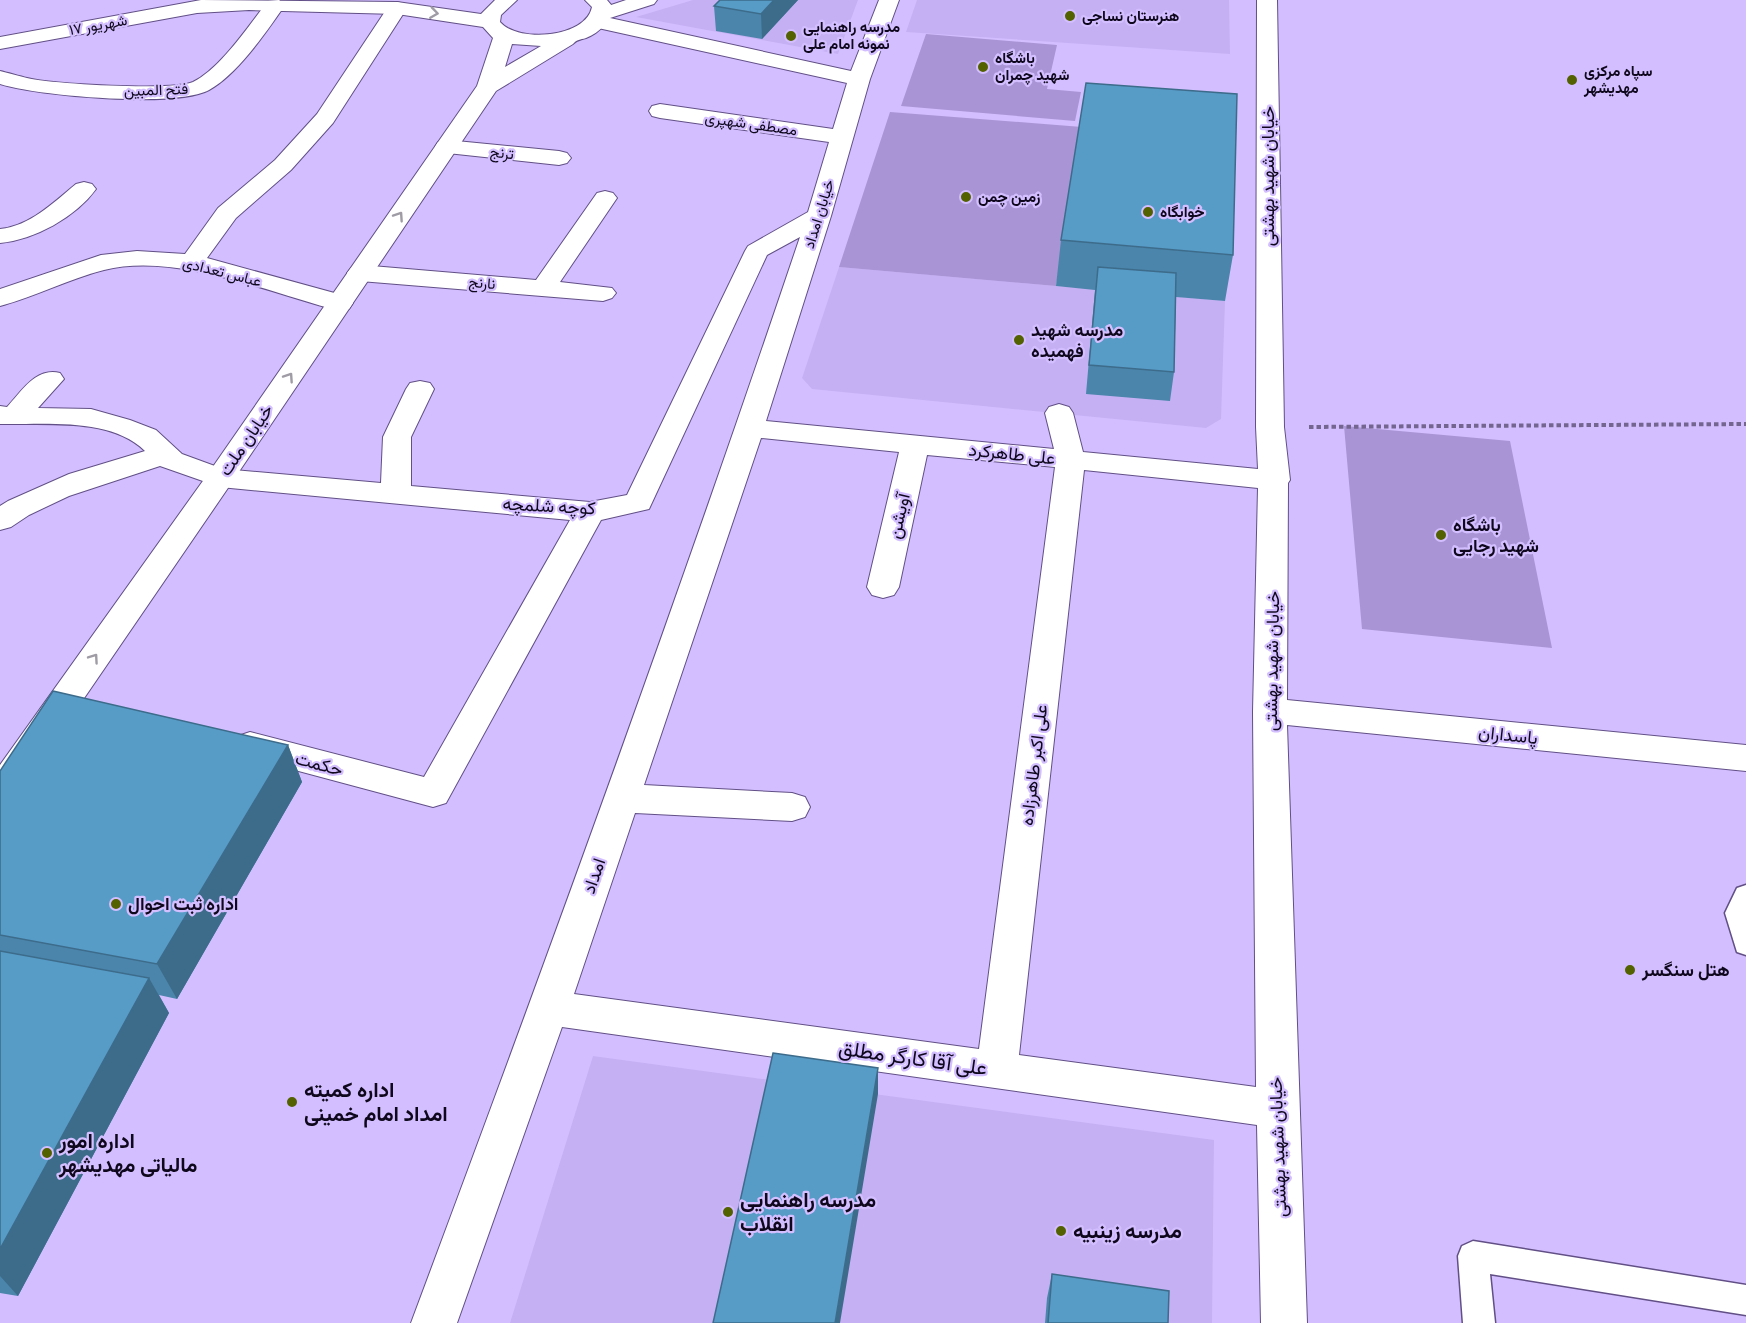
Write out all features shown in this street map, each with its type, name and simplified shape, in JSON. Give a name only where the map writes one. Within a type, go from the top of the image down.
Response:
[{"type":"street","points":[[197,7],[226,0]]},
{"type":"street","points":[[488,86],[497,28],[491,13],[507,0]]},
{"type":"street","points":[[488,86],[574,35],[599,12],[647,0]]},
{"type":"street","name":"خیابان امداد","points":[[750,428],[819,216],[860,79],[889,0]]},
{"type":"street","name":"خیابان شهید بهشتی","points":[[1267,0],[1270,427],[1275,480],[1270,711],[1276,1109],[1284,1323]]},
{"type":"street","points":[[197,7],[275,4],[397,8],[497,28],[539,40],[574,35]]},
{"type":"street","name":"فتح المبین","points":[[0,77],[25,85],[202,97],[275,4]]},
{"type":"street","name":"۱۷ شهریور","points":[[0,43],[197,7]]},
{"type":"street","points":[[192,262],[227,213],[283,165],[325,118],[397,8]]},
{"type":"street","points":[[599,12],[860,79]]},
{"type":"street","name":"خیابان ملت","points":[[0,792],[220,478],[488,86]]},
{"type":"street","name":"مصطفی شهپری","points":[[660,111],[843,136]]},
{"type":"street","name":"ترنج","points":[[446,147],[559,158]]},
{"type":"street","points":[[0,236],[15,236],[44,222],[84,189]]},
{"type":"street","points":[[543,288],[605,198]]},
{"type":"street","name":"کوچه شلمچه","points":[[6,416],[91,418],[110,423],[146,436],[171,461],[220,478],[590,512],[638,501],[757,251],[819,216]]},
{"type":"street","name":"عباس تعدادی","points":[[0,298],[101,263],[137,259],[192,262],[340,303]]},
{"type":"street","name":"نارنج","points":[[360,273],[603,293]]},
{"type":"street","points":[[6,416],[51,379]]},
{"type":"street","points":[[396,494],[397,437],[420,389]]},
{"type":"street","points":[[1059,413],[1071,460]]},
{"type":"street","name":"علی طاهرکرد","points":[[750,428],[1275,480]]},
{"type":"street","name":"امداد","points":[[434,1323],[549,1008],[750,428]]},
{"type":"street","name":"آویشن","points":[[883,587],[915,444]]},
{"type":"street","points":[[0,520],[55,490],[165,455]]},
{"type":"street","name":"علی اکبر طاهرزاده","points":[[997,1070],[1071,460]]},
{"type":"street","name":"حکمت","points":[[215,736],[433,794],[590,512]]},
{"type":"street","points":[[66,697],[101,706]]},
{"type":"street","name":"پاسداران","points":[[1270,711],[1746,758]]},
{"type":"street","points":[[620,798],[792,807]]},
{"type":"street","name":"علی آقا کارگر مطلق","points":[[549,1008],[1276,1109]]},
{"type":"lane","points":[[1746,896],[1738,913],[1746,944]]},
{"type":"lane","points":[[1479,1323],[1473,1256],[1746,1299]]},
{"type":"path","points":[[1270,427],[1746,424]]},
{"type":"shaded area","name":"مدرسه راهنمایی نمونه امام علی","points":[[693,0],[858,0],[838,54],[636,17]]},
{"type":"shaded area","name":"هنرستان نساجی","points":[[917,0],[1229,0],[1230,54],[906,32]]},
{"type":"shaded area","name":"باشگاه شهید چمران","points":[[926,34],[1057,45],[1047,89],[1081,92],[1075,121],[901,106]]},
{"type":"shaded area","name":"زمین چمن","points":[[890,112],[1082,127],[1056,286],[839,267]]},
{"type":"shaded area","name":"مدرسه شهید فهمیده","points":[[839,267],[1225,301],[1221,419],[1206,428],[812,389],[802,378]]},
{"type":"shaded area","name":"باشگاه شهید رجایی","points":[[1344,426],[1510,441],[1552,648],[1362,629]]},
{"type":"shaded area","points":[[593,1056],[1214,1140],[1212,1323],[510,1323]]},
{"type":"building","points":[[720,0],[774,0],[761,14],[714,6]]},
{"type":"building","name":"خوابگاه","points":[[1086,83],[1237,94],[1233,255],[1061,240]]},
{"type":"building","points":[[1098,267],[1176,273],[1174,372],[1089,365]]},
{"type":"building","name":"اداره ثبت احوال","points":[[53,691],[288,745],[157,964],[0,935],[0,771]]},
{"type":"building","name":"اداره امور مالیاتی مهدیشهر","points":[[0,951],[149,978],[0,1249]]},
{"type":"building","points":[[773,1053],[878,1068],[835,1323],[713,1323]]},
{"type":"building","points":[[1052,1274],[1169,1291],[1168,1323],[1048,1323]]},
{"type":"place","name":"هنرستان نساجی","points":[[1070,16]]},
{"type":"place","name":"مدرسه راهنمایی نمونه امام علی","points":[[791,36]]},
{"type":"place","name":"باشگاه شهید چمران","points":[[983,67]]},
{"type":"place","name":"سپاه مرکزی مهدیشهر","points":[[1572,80]]},
{"type":"place","name":"زمین چمن","points":[[966,197]]},
{"type":"place","name":"خوابگاه","points":[[1148,212]]},
{"type":"place","name":"مدرسه شهید فهمیده","points":[[1019,340]]},
{"type":"place","name":"باشگاه شهید رجایی","points":[[1441,535]]},
{"type":"place","name":"اداره ثبت احوال","points":[[116,904]]},
{"type":"place","name":"هتل سنگسر","points":[[1630,970]]},
{"type":"place","name":"اداره کمیته امداد امام خمینی","points":[[292,1102]]},
{"type":"place","name":"اداره امور مالیاتی مهدیشهر","points":[[47,1153]]},
{"type":"place","name":"مدرسه راهنمایی انقلاب","points":[[728,1212]]},
{"type":"place","name":"مدرسه زینبیه","points":[[1061,1231]]}]
